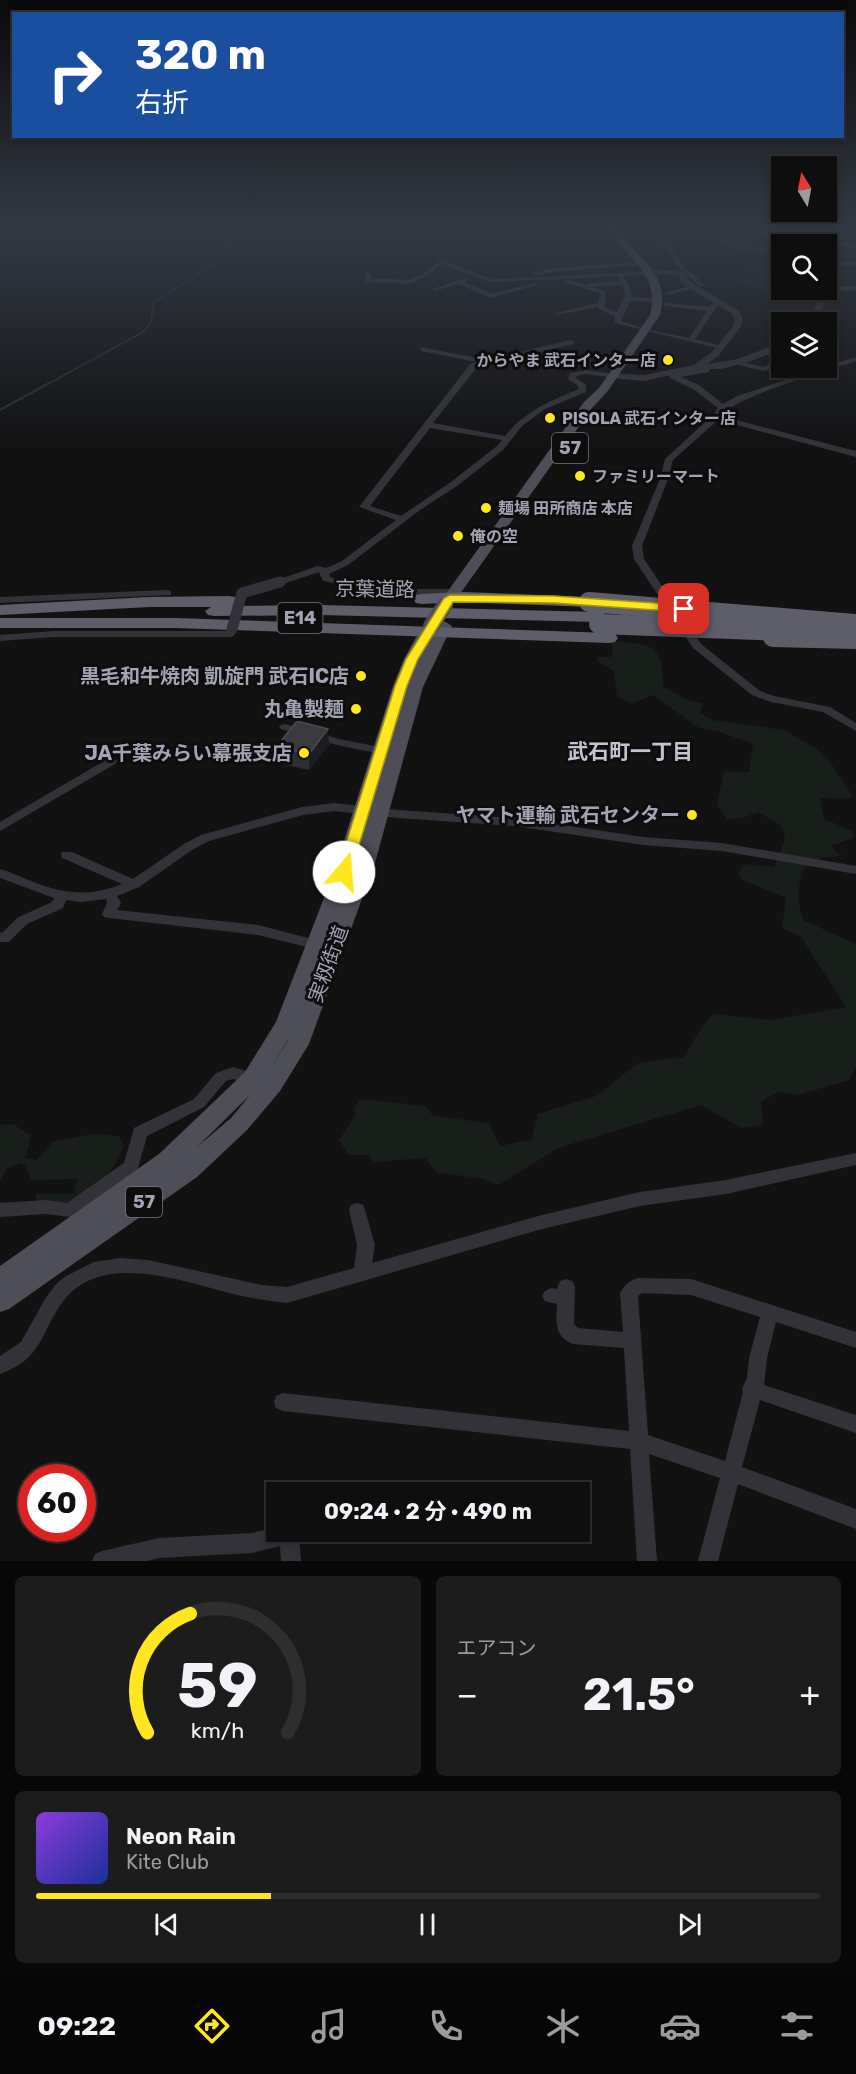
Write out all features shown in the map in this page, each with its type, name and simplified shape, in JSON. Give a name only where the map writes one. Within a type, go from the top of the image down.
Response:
[{"type":"highway","points":[[0,612],[149,602],[454,600],[599,620],[856,639]]},
{"type":"highway","name":"京葉道路","points":[[0,612],[322,610],[856,626]]},
{"type":"highway","name":"京葉道路","points":[[0,622],[319,618],[599,620],[856,635]]},
{"type":"highway","points":[[0,622],[436,629],[599,620]]},
{"type":"main road","name":"実籾街道","points":[[0,1280],[168,1161],[263,1082],[298,1044],[365,863],[381,750],[412,659],[436,629],[454,600],[648,331],[662,302]]},
{"type":"main road","name":"実籾街道","points":[[0,1301],[188,1170],[239,1124],[263,1082],[315,944],[372,810],[436,629]]},
{"type":"street","points":[[627,302],[617,322],[622,325],[721,347]]},
{"type":"street","points":[[677,302],[711,309]]},
{"type":"street","points":[[691,340],[715,304],[721,303],[735,311],[739,319],[738,325],[702,367]]},
{"type":"street","points":[[558,314],[601,304],[603,310],[620,316]]},
{"type":"street","points":[[403,519],[364,507],[474,365],[570,342]]},
{"type":"street","points":[[424,349],[488,362]]},
{"type":"street","points":[[0,638],[54,634],[230,634],[242,593],[313,570],[325,572],[345,564],[403,519],[454,484],[509,439],[519,424],[542,407],[583,390],[583,386],[572,379],[574,375],[588,372],[644,378],[737,362],[771,349]]},
{"type":"street","points":[[856,359],[740,398],[722,408],[716,417],[669,459],[664,479],[637,546],[639,559],[697,646],[756,693],[771,699],[826,710],[856,728]]},
{"type":"street","points":[[737,362],[764,369],[771,367]]},
{"type":"street","points":[[702,367],[706,370],[673,376],[696,387],[722,408]]},
{"type":"street","points":[[716,417],[856,454]]},
{"type":"street","points":[[429,425],[509,439]]},
{"type":"street","points":[[325,572],[326,579],[333,581],[380,591],[454,600]]},
{"type":"street","points":[[0,600],[167,592]]},
{"type":"street","points":[[285,727],[337,742],[381,750]]},
{"type":"street","points":[[0,827],[111,761]]},
{"type":"street","points":[[0,873],[61,897],[86,898],[110,894],[134,884],[188,847],[206,838],[302,811],[334,807],[515,822],[643,841],[722,847],[856,870]]},
{"type":"street","points":[[67,855],[134,884]]},
{"type":"street","points":[[110,894],[114,903],[109,914],[258,930],[315,944]]},
{"type":"street","points":[[1,939],[22,921],[58,905],[61,897]]},
{"type":"street","points":[[0,1210],[46,1208],[70,1210],[131,1167],[140,1132],[199,1103],[221,1077],[233,1073],[263,1082]]},
{"type":"street","points":[[0,1366],[26,1350],[56,1296],[75,1278],[96,1268],[114,1265],[152,1269],[221,1281],[274,1295],[295,1294],[481,1238],[620,1204],[737,1185],[856,1159]]},
{"type":"street","points":[[357,1209],[366,1243],[362,1272]]},
{"type":"street","points":[[647,1561],[629,1293],[638,1285],[691,1287],[856,1340]]},
{"type":"street","points":[[561,1293],[565,1327],[573,1336],[631,1341]]},
{"type":"street","points":[[708,1561],[756,1378],[758,1358],[770,1312]]},
{"type":"street","points":[[752,1389],[856,1424]]},
{"type":"street","points":[[283,1402],[638,1441],[731,1472],[856,1519]]},
{"type":"street","points":[[102,1561],[159,1548],[252,1543],[290,1533],[291,1561]]},
{"type":"shaded area","points":[[610,641],[634,643],[651,648],[660,660],[663,686],[687,700],[703,704],[700,713],[713,720],[784,730],[815,748],[828,759],[852,795],[848,799],[820,798],[824,819],[853,831],[853,838],[832,845],[836,852],[843,856],[822,858],[801,871],[798,900],[803,920],[856,944],[856,1067],[849,1080],[797,1095],[778,1092],[761,1102],[763,1125],[741,1128],[701,1105],[558,1148],[499,1185],[480,1178],[437,1173],[425,1158],[374,1162],[368,1155],[349,1155],[339,1140],[356,1115],[353,1109],[360,1099],[426,1106],[433,1116],[489,1123],[500,1146],[532,1139],[538,1114],[596,1096],[638,1063],[684,1057],[701,1028],[713,1014],[771,1020],[846,1007],[801,937],[782,928],[786,898],[741,879],[738,874],[745,864],[774,867],[785,840],[782,826],[758,812],[743,818],[727,819],[717,804],[724,772],[749,772],[753,744],[717,731],[699,728],[653,695],[631,704],[617,696],[614,671],[599,662],[597,657],[611,657],[613,651]]},
{"type":"shaded area","points":[[13,1124],[31,1136],[25,1158],[37,1160],[52,1142],[92,1134],[119,1136],[124,1146],[111,1172],[96,1184],[69,1202],[36,1205],[36,1194],[74,1194],[77,1179],[31,1180],[26,1166],[19,1163],[7,1169],[0,1181],[0,1125]]},
{"type":"building","points":[[297,721],[328,729],[309,754],[276,747]]},
{"type":"waterway","points":[[48,384],[143,332],[151,322],[154,302]]},
{"type":"waterway","points":[[0,410],[51,382]]},
{"type":"place","name":"からやま 武石インター店","points":[[668,360]]},
{"type":"place","name":"PISOLA 武石インター店","points":[[550,418]]},
{"type":"place","name":"ファミリーマート","points":[[580,476]]},
{"type":"place","name":"麺場 田所商店 本店","points":[[486,508]]},
{"type":"place","name":"俺の空","points":[[458,536]]},
{"type":"place","name":"黒毛和牛焼肉 凱旋門 武石IC店","points":[[361,676]]},
{"type":"place","name":"丸亀製麺","points":[[356,709]]},
{"type":"place","name":"JA千葉みらい幕張支店","points":[[304,753]]},
{"type":"place","name":"ヤマト運輸 武石センター","points":[[692,815]]},
{"type":"district","name":"武石町一丁目","points":[[630,752]]},
{"type":"route","points":[[344,872],[401,686],[426,633],[450,598],[554,600],[684,609]]}]
